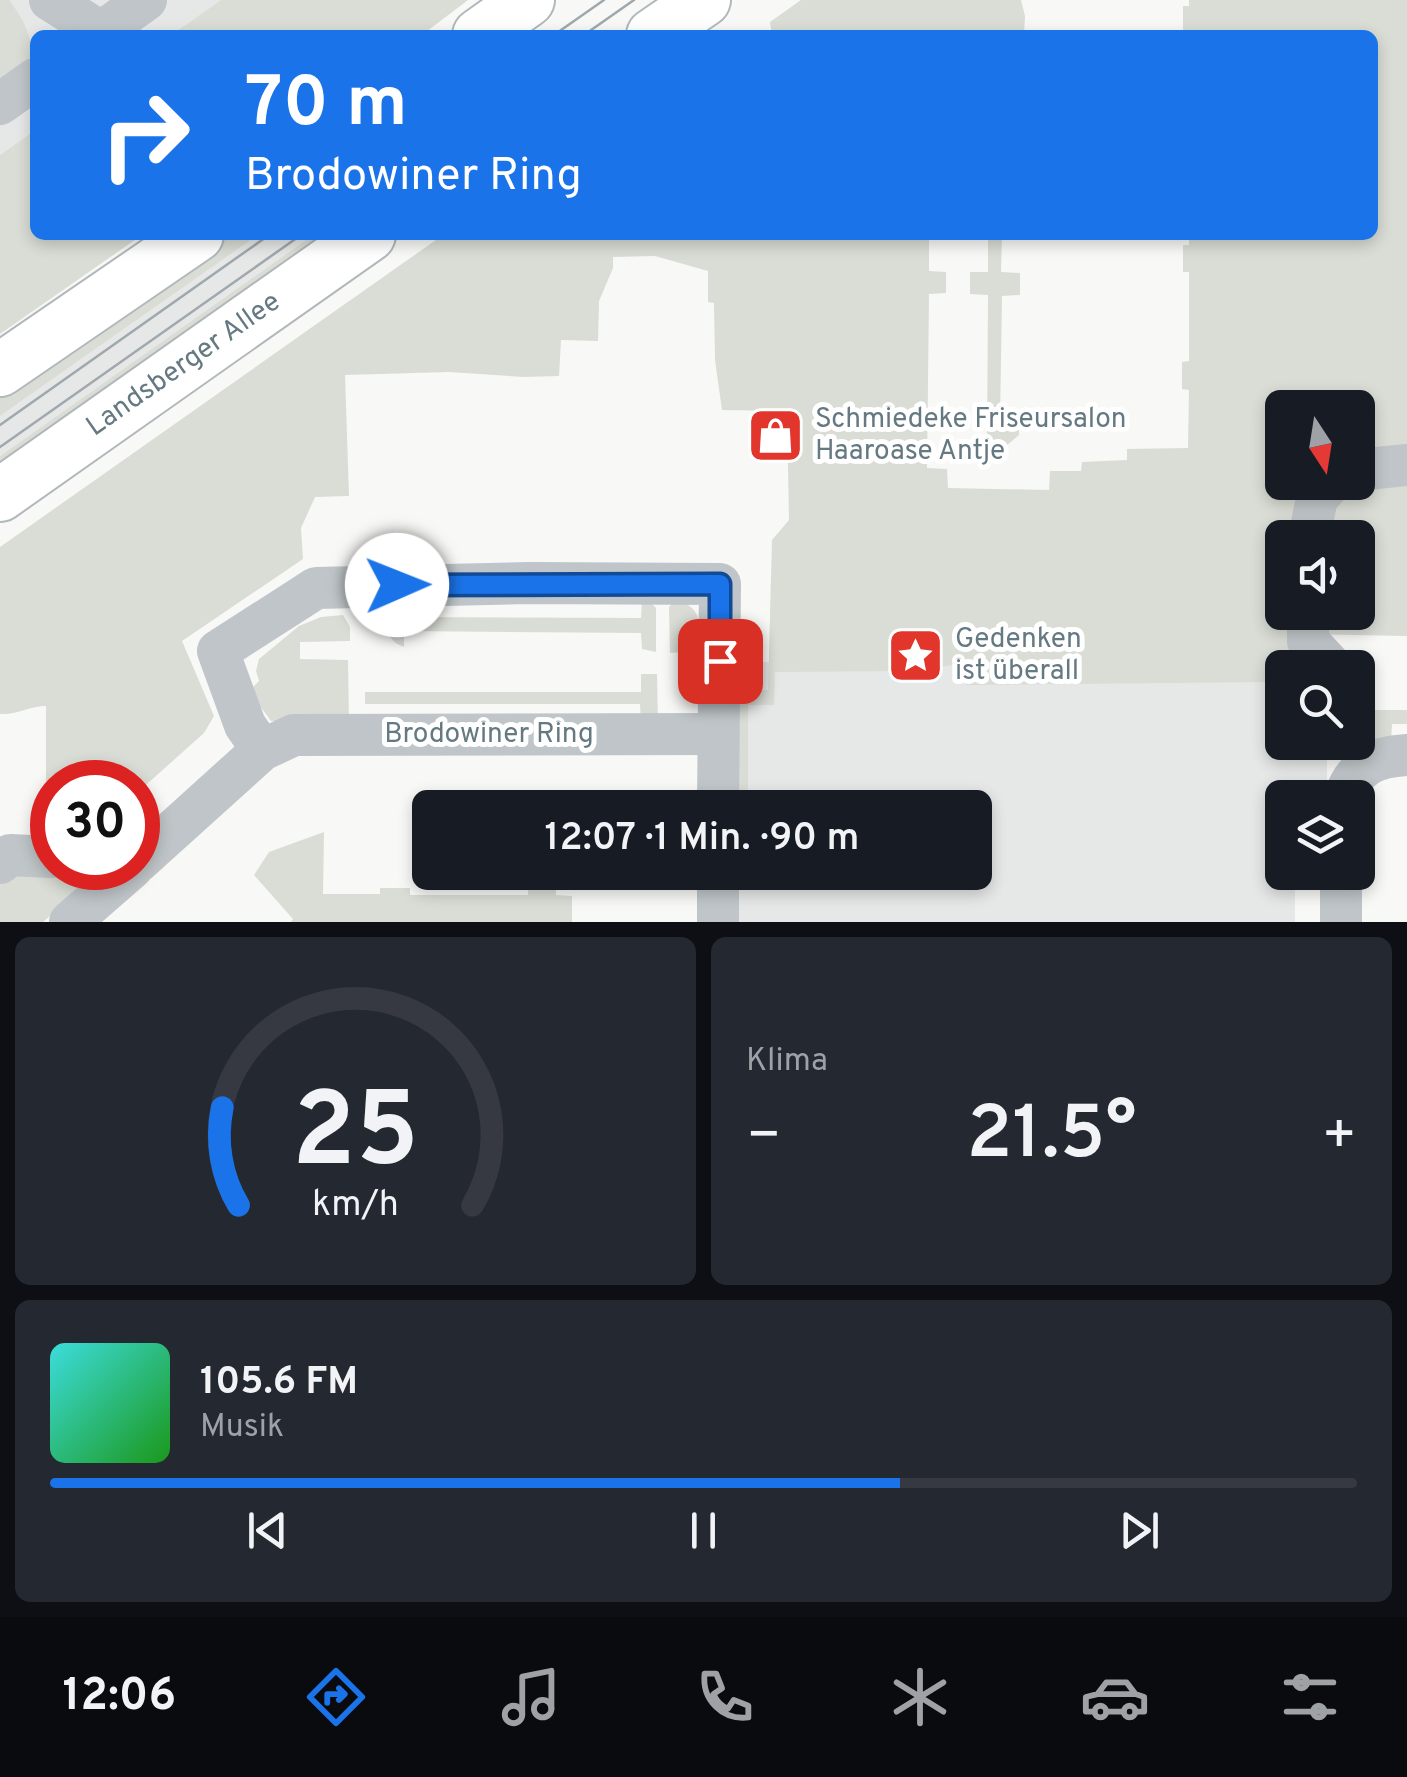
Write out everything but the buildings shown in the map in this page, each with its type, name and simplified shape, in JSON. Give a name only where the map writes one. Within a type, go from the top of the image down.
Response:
[{"type":"main road","points":[[486,30],[528,0]]},
{"type":"main road","points":[[660,30],[704,0]]},
{"type":"main road","points":[[0,370],[190,240]]},
{"type":"main road","name":"Landsberger Allee","points":[[0,495],[362,240]]},
{"type":"street","points":[[50,0],[95,30]]},
{"type":"street","points":[[103,30],[146,0]]},
{"type":"street","points":[[0,104],[30,83]]},
{"type":"street","points":[[1375,468],[1407,465]]},
{"type":"street","points":[[262,750],[246,725],[218,651],[316,588],[720,584],[718,790]]},
{"type":"street","name":"Brodowiner Ring","points":[[160,840],[262,750],[294,735],[718,734]]},
{"type":"street","points":[[1349,769],[1386,756],[1407,755]]},
{"type":"street","points":[[0,862],[10,855],[30,855]]},
{"type":"street","name":"Brodowiner Ring","points":[[70,922],[104,890]]},
{"type":"street","points":[[718,890],[718,922]]},
{"type":"street","points":[[1341,890],[1341,922]]},
{"type":"shaded area","points":[[0,0],[221,0],[178,30],[30,30],[30,134],[0,155]]},
{"type":"shaded area","points":[[0,0],[9,0],[28,34],[30,56],[22,70],[0,84]]},
{"type":"shaded area","points":[[221,0],[468,0],[429,30],[178,30]]},
{"type":"shaded area","points":[[801,0],[1021,0],[1025,16],[1024,30],[771,30],[770,22]]},
{"type":"shaded area","points":[[1189,0],[1407,0],[1407,636],[1298,634],[1297,650],[1265,650],[1265,682],[966,685],[960,664],[912,671],[775,672],[774,705],[748,705],[748,790],[733,790],[733,691],[768,690],[772,540],[789,520],[787,411],[722,410],[715,360],[714,303],[708,302],[708,271],[655,256],[613,257],[613,268],[599,301],[598,341],[561,340],[559,376],[449,372],[345,375],[349,496],[315,497],[301,528],[303,559],[182,641],[214,716],[204,733],[160,772],[160,760],[46,760],[46,706],[0,714],[0,547],[436,240],[929,240],[929,271],[946,272],[946,293],[929,294],[927,468],[947,469],[948,488],[1049,490],[1050,471],[1081,471],[1082,462],[1127,460],[1127,449],[1188,448],[1189,390],[1182,389],[1182,362],[1189,361],[1189,272],[1183,272],[1183,245],[1189,245],[1189,240],[1378,240],[1378,30],[1183,30],[1183,6],[1189,6]]},
{"type":"shaded area","points":[[30,134],[30,240],[135,240],[0,334],[0,155]]},
{"type":"shaded area","points":[[225,240],[251,240],[0,416],[0,396]]},
{"type":"shaded area","points":[[251,240],[306,240],[0,456],[0,416]]},
{"type":"shaded area","points":[[306,240],[335,240],[0,475],[0,456]]},
{"type":"shaded area","points":[[988,240],[1002,240],[1001,272],[1020,273],[1020,295],[1002,296],[1000,421],[1019,422],[1019,435],[1005,447],[987,447],[988,295],[970,294],[970,272],[988,272]]},
{"type":"shaded area","points":[[400,600],[401,617],[641,618],[642,600],[648,600],[656,608],[656,652],[642,649],[641,633],[404,631],[404,647],[393,640],[387,625],[388,607]]},
{"type":"shaded area","points":[[676,600],[694,610],[704,643],[670,653],[669,607]]},
{"type":"shaded area","points":[[343,615],[350,627],[350,641],[300,642],[300,659],[348,660],[349,724],[271,721],[249,691],[259,681],[259,659],[299,626],[321,617]]},
{"type":"shaded area","points":[[754,662],[1265,666],[1265,760],[1327,760],[1327,780],[1265,780],[1265,890],[1295,890],[1295,922],[734,922],[733,890],[992,890],[992,790],[733,790],[733,691],[754,691]]},
{"type":"shaded area","points":[[641,674],[657,674],[658,723],[641,723],[640,704],[365,704],[365,692],[641,692]]},
{"type":"shaded area","points":[[1375,710],[1407,710],[1407,724],[1392,724],[1391,743],[1375,741]]},
{"type":"shaded area","points":[[324,832],[323,894],[380,894],[380,888],[410,888],[410,895],[528,895],[528,890],[556,890],[556,895],[572,896],[572,922],[291,922],[293,919],[254,875],[269,852]]},
{"type":"shaded area","points":[[30,872],[30,890],[79,890],[43,922],[0,922],[0,878]]},
{"type":"tram line","points":[[561,30],[604,0]]},
{"type":"tram line","points":[[591,30],[634,0]]},
{"type":"tram line","points":[[0,425],[262,240]]},
{"type":"tram line","points":[[0,447],[294,240]]},
{"type":"place","name":"Schmiedeke Friseursalon Haaroase Antje","points":[[776,436]]},
{"type":"place","name":"Gedenken ist überall","points":[[916,656]]},
{"type":"route","points":[[397,585],[720,584],[720,661]]}]
